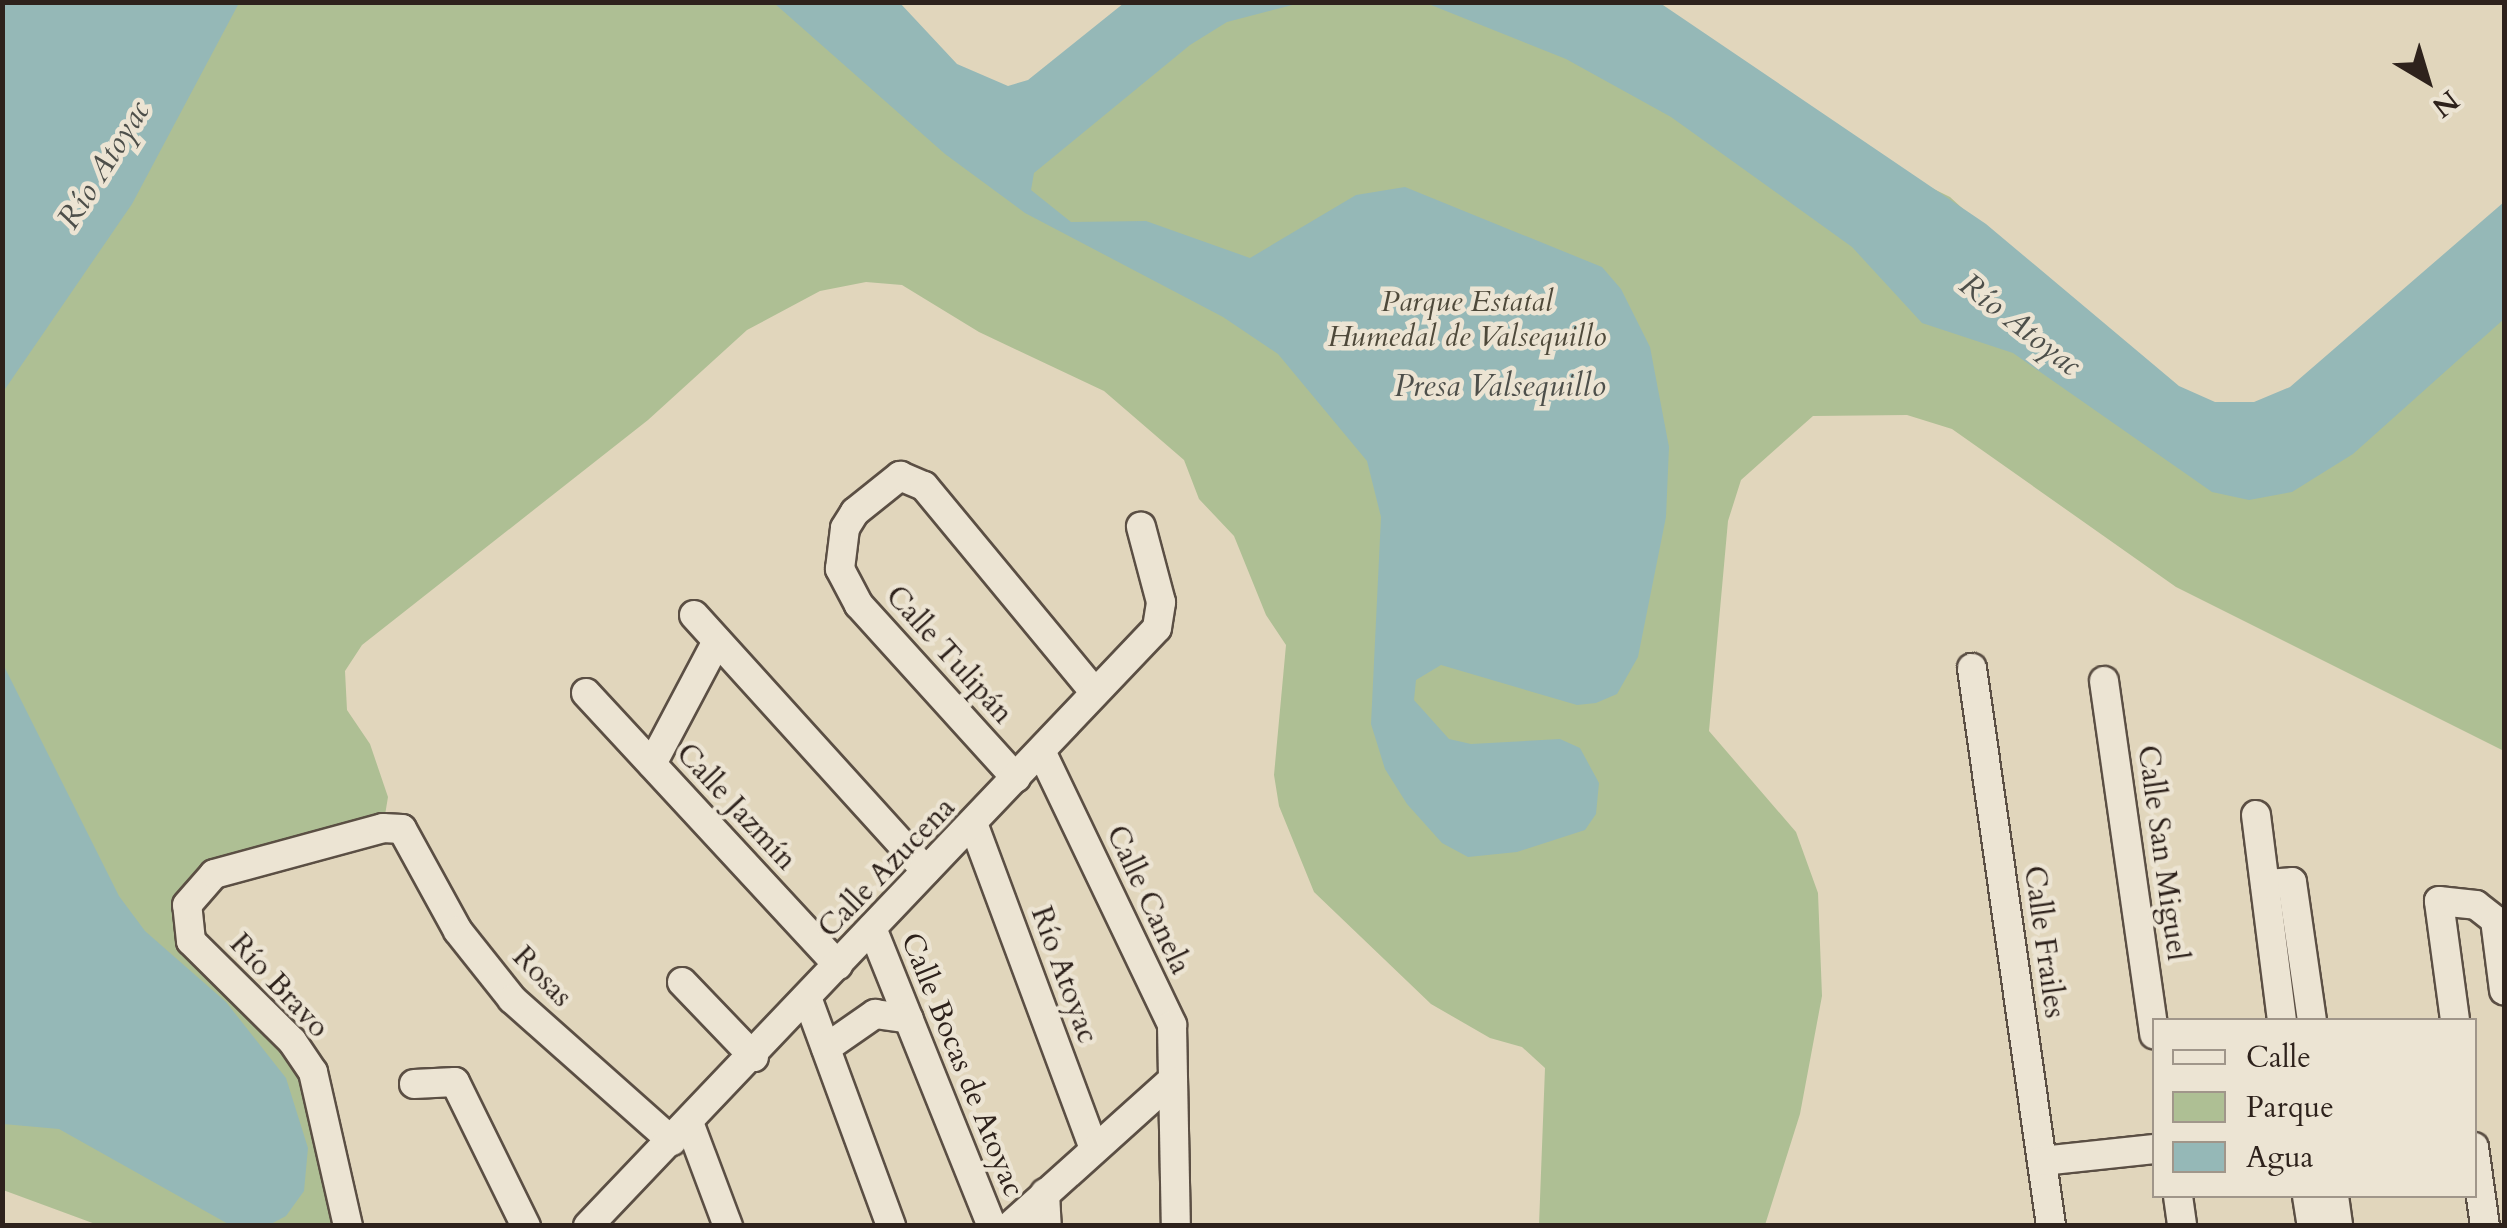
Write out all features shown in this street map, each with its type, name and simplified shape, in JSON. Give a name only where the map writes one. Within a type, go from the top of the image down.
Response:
[{"type":"street","name":"Calle Tulipán","points":[[1016,778],[860,605],[840,569],[845,528],[855,512],[890,482],[912,476],[1095,692]]},
{"type":"street","name":"Calle Azucena","points":[[588,1226],[808,1000],[926,871],[974,826],[1161,616],[1141,527]]},
{"type":"street","points":[[694,615],[926,871]]},
{"type":"street","points":[[652,764],[716,641]]},
{"type":"street","name":"Calle Frailes","points":[[1972,668],[2051,1226]]},
{"type":"street","name":"Calle San Miguel","points":[[2104,681],[2152,1020]]},
{"type":"street","name":"Calle Jazmín","points":[[586,693],[838,965]]},
{"type":"street","name":"Calle Canela","points":[[1041,750],[1172,1025],[1177,1052],[1171,1082],[1176,1226]]},
{"type":"street","points":[[2256,815],[2282,1018]]},
{"type":"street","name":"Río Atoyac","points":[[974,826],[1093,1146]]},
{"type":"street","name":"Río Bravo","points":[[348,1226],[313,1072],[292,1041],[191,941],[187,905],[214,874],[384,828],[402,829]]},
{"type":"street","name":"Rosas","points":[[402,829],[458,931],[512,999],[681,1133]]},
{"type":"street","points":[[2265,884],[2292,882],[2312,1018]]},
{"type":"street","points":[[2455,1018],[2439,901],[2476,905],[2495,920],[2504,990]]},
{"type":"street","name":"Calle Bocas de Atoyac","points":[[872,928],[992,1226]]},
{"type":"street","points":[[682,982],[754,1056]]},
{"type":"street","points":[[808,1000],[891,1226]]},
{"type":"street","points":[[826,1048],[875,1014],[909,1019]]},
{"type":"street","points":[[414,1084],[455,1082],[526,1226]]},
{"type":"street","points":[[1010,1226],[1093,1146],[1171,1082]]},
{"type":"street","points":[[681,1133],[728,1226]]},
{"type":"street","points":[[2042,1161],[2152,1148]]},
{"type":"street","points":[[2477,1168],[2485,1226]]},
{"type":"street","points":[[1044,1192],[1047,1226]]},
{"type":"street","points":[[2178,1198],[2182,1226]]},
{"type":"street","points":[[2307,1198],[2312,1226]]},
{"type":"street","points":[[2334,1198],[2338,1226]]},
{"type":"green space","name":"Parque Estatal Humedal de Valsequillo","points":[[183,3],[865,3],[1014,114],[1145,3],[1583,3],[1691,69],[1950,197],[2204,430],[2258,423],[2504,218],[2504,751],[2176,587],[1952,429],[1907,415],[1813,416],[1741,480],[1728,521],[1709,731],[1796,832],[1818,893],[1822,996],[1800,1114],[1765,1225],[1539,1225],[1545,1068],[1522,1047],[1490,1038],[1431,1004],[1314,892],[1279,806],[1274,775],[1286,645],[1266,615],[1234,536],[1199,499],[1184,460],[1104,391],[979,332],[902,285],[866,282],[820,291],[747,330],[648,420],[362,645],[345,671],[347,710],[370,744],[388,797],[384,821],[236,865],[172,899],[176,916],[195,937],[231,958],[264,999],[288,1062],[322,1109],[342,1173],[332,1225],[98,1225],[3,1190],[3,295]]},
{"type":"water","points":[[3,2],[239,3],[132,204],[3,392]]},
{"type":"water","name":"Presa Valsequillo","points":[[774,3],[900,3],[957,64],[1008,86],[1028,80],[1124,3],[1300,3],[1227,22],[1190,45],[1034,173],[1031,190],[1071,222],[1146,221],[1250,258],[1356,195],[1405,187],[1602,267],[1621,289],[1650,347],[1669,447],[1666,517],[1638,657],[1617,694],[1596,703],[1577,705],[1441,665],[1416,680],[1414,700],[1449,739],[1471,744],[1560,739],[1580,748],[1599,783],[1596,814],[1585,830],[1517,852],[1468,857],[1442,843],[1407,804],[1385,769],[1371,724],[1381,517],[1367,461],[1278,354],[1223,317],[1025,213],[945,154]]},
{"type":"water","points":[[1426,3],[1660,3],[1986,224],[2179,386],[2215,402],[2254,402],[2290,387],[2504,202],[2504,319],[2353,454],[2292,492],[2249,500],[2212,492],[2013,353],[1922,323],[1852,247],[1671,117],[1566,59]]},
{"type":"water","points":[[2,662],[119,896],[145,931],[226,1002],[286,1078],[308,1148],[304,1191],[286,1216],[269,1225],[230,1225],[59,1129],[3,1124]]}]
